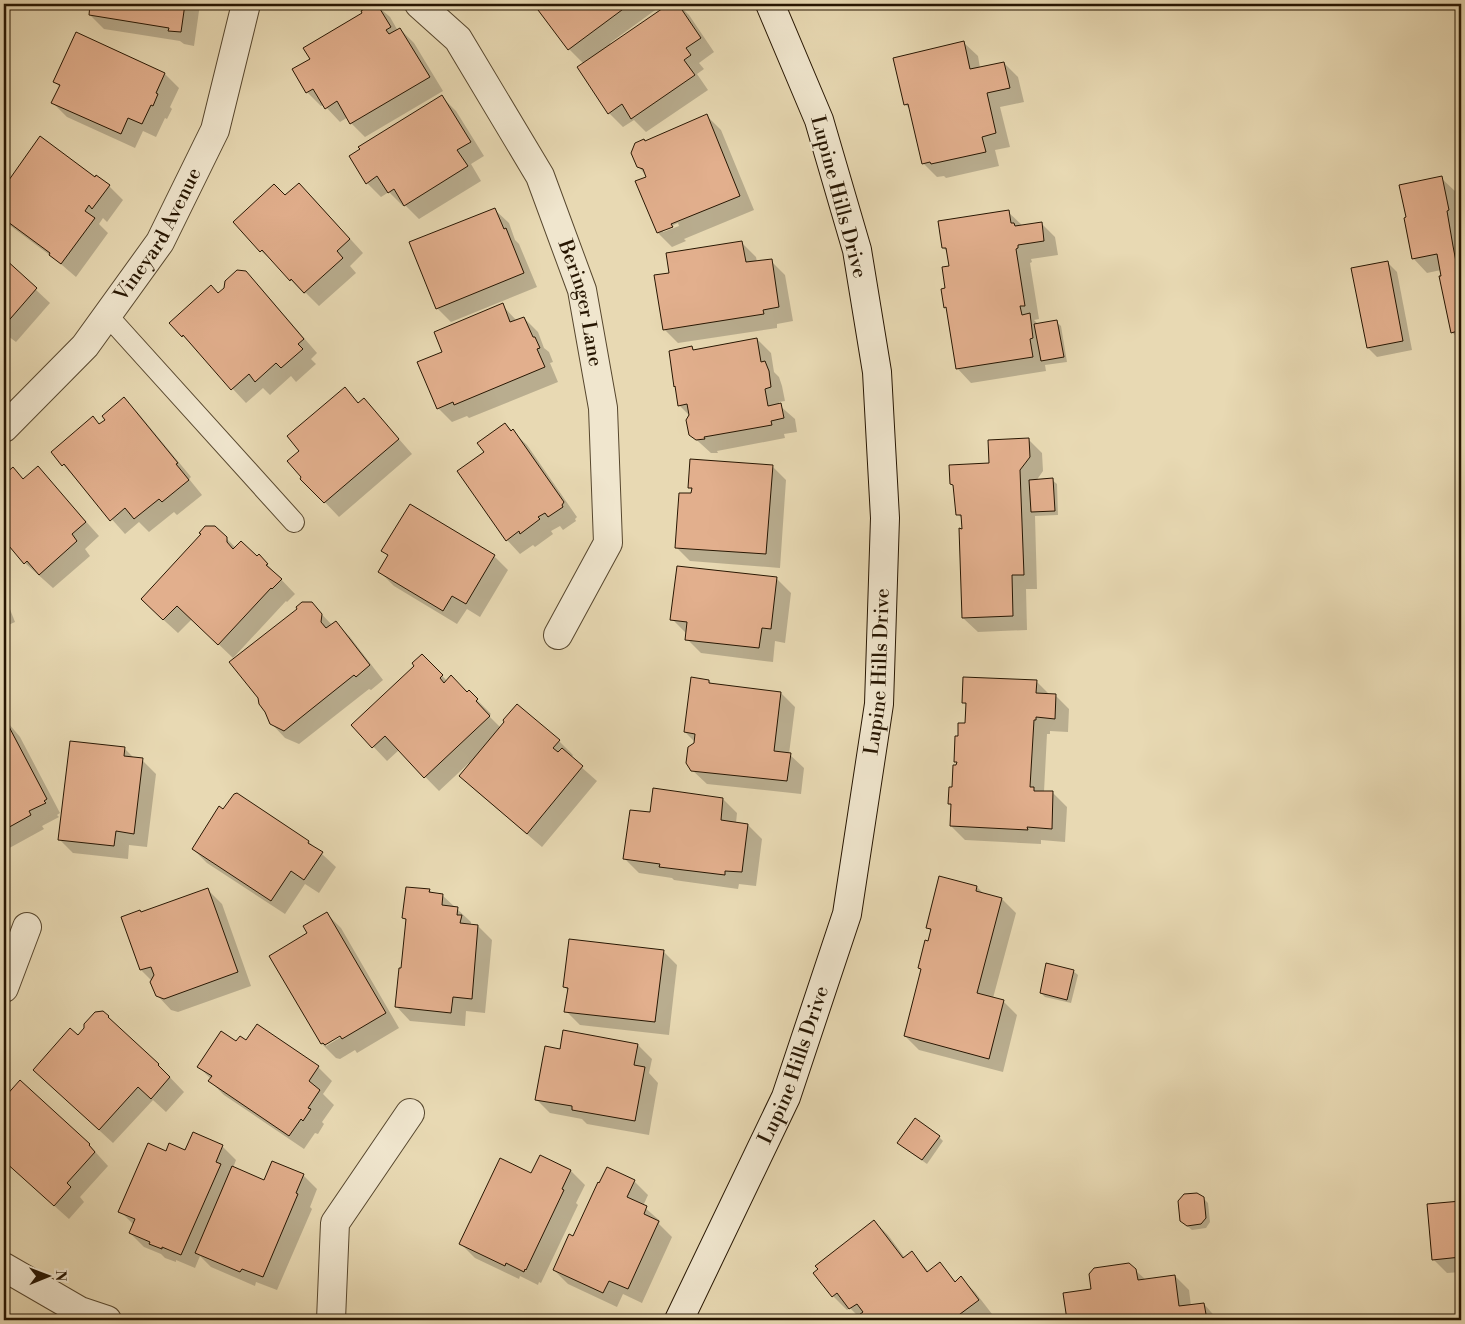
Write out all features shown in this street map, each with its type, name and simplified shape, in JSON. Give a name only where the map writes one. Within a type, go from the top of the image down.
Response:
[{"type":"street","name":"Vineyard Avenue","points":[[4,428],[85,346],[160,242],[215,130],[246,4]]},
{"type":"street","name":"Beringer Lane","points":[[418,4],[458,39],[540,176],[582,290],[603,408],[608,542],[558,635]]},
{"type":"street","name":"Lupine Hills Drive","points":[[679,1320],[786,1097],[847,914],[879,704],[885,518],[877,372],[857,250],[819,120],[770,4]]},
{"type":"street","points":[[4,988],[27,927]]},
{"type":"street","points":[[331,1320],[335,1223],[410,1113]]},
{"type":"street","points":[[4,1268],[80,1311],[107,1320]]},
{"type":"lane","points":[[107,315],[294,522]]},
{"type":"building","points":[[90,4],[185,4],[181,32],[168,31],[169,28],[89,15]]},
{"type":"building","points":[[372,4],[377,4],[391,27],[386,30],[389,34],[400,28],[430,77],[350,124],[337,101],[325,109],[313,89],[306,93],[292,69],[310,59],[303,48],[362,13],[361,11]]},
{"type":"building","points":[[542,4],[630,4],[568,50],[538,10],[544,6]]},
{"type":"building","points":[[669,4],[678,4],[701,38],[686,48],[691,55],[684,60],[695,75],[631,119],[622,104],[608,114],[577,67]]},
{"type":"building","points":[[76,32],[165,73],[156,93],[158,94],[153,106],[151,105],[142,124],[128,118],[121,134],[51,103],[60,85],[53,82]]},
{"type":"building","points":[[964,41],[970,69],[1004,62],[1010,88],[987,93],[996,133],[982,137],[986,152],[931,164],[930,162],[922,164],[908,104],[904,105],[893,58]]},
{"type":"building","points":[[442,95],[471,142],[457,150],[468,166],[404,206],[394,189],[388,193],[377,176],[366,184],[349,156],[360,149],[358,147]]},
{"type":"building","points":[[707,114],[740,196],[671,224],[673,227],[657,233],[635,181],[646,177],[643,169],[637,167],[631,153],[635,143],[644,139],[645,141]]},
{"type":"building","points":[[40,136],[95,177],[96,175],[110,185],[92,209],[89,205],[85,211],[95,218],[61,264],[49,255],[50,253],[4,219],[4,187]]},
{"type":"building","points":[[1442,176],[1458,272],[1461,271],[1461,330],[1451,333],[1439,276],[1441,276],[1437,254],[1412,259],[1399,185]]},
{"type":"building","points":[[299,183],[350,239],[337,251],[343,258],[304,293],[291,279],[290,281],[262,250],[260,252],[233,222],[274,184],[285,195]]},
{"type":"building","points":[[495,208],[504,229],[506,228],[524,273],[436,309],[409,242]]},
{"type":"building","points":[[1009,210],[1011,223],[1014,223],[1015,226],[1042,222],[1044,241],[1018,245],[1016,249],[1025,306],[1020,306],[1022,315],[1030,313],[1033,338],[1030,339],[1033,357],[956,369],[946,307],[944,308],[941,289],[945,288],[942,267],[949,266],[946,248],[942,248],[938,221]]},
{"type":"building","points":[[742,241],[746,262],[772,259],[779,307],[763,310],[764,314],[663,330],[654,275],[669,273],[666,253]]},
{"type":"building","points":[[4,258],[37,288],[4,326]]},
{"type":"building","points":[[1388,261],[1403,341],[1367,348],[1351,268]]},
{"type":"building","points":[[237,270],[246,271],[304,339],[298,344],[303,349],[281,368],[276,363],[255,382],[249,374],[231,390],[183,335],[182,337],[169,323],[211,285],[218,293],[224,288],[225,281]]},
{"type":"building","points":[[503,303],[510,322],[524,317],[540,348],[537,349],[545,367],[454,405],[453,402],[437,409],[417,362],[442,352],[434,332]]},
{"type":"building","points":[[1057,320],[1064,357],[1041,361],[1034,324]]},
{"type":"building","points":[[757,338],[761,362],[765,361],[769,371],[771,387],[765,389],[768,406],[781,403],[784,418],[771,421],[772,425],[696,440],[689,435],[686,420],[689,415],[687,404],[678,406],[669,351],[692,346],[693,350]]},
{"type":"building","points":[[345,387],[358,403],[364,398],[399,439],[324,503],[300,479],[301,477],[287,461],[299,451],[287,436]]},
{"type":"building","points":[[124,397],[178,463],[176,464],[189,480],[162,502],[159,499],[134,519],[125,508],[110,521],[64,464],[62,466],[51,452],[93,416],[99,424],[105,420],[102,416]]},
{"type":"building","points":[[505,423],[511,431],[513,429],[564,502],[563,507],[548,517],[545,513],[538,517],[540,519],[520,534],[519,531],[506,541],[457,471],[484,452],[477,443]]},
{"type":"building","points":[[1029,438],[1030,457],[1020,470],[1024,575],[1012,575],[1013,616],[962,618],[959,528],[962,529],[961,515],[956,515],[953,485],[950,484],[949,465],[989,463],[988,440]]},
{"type":"building","points":[[690,459],[773,465],[766,554],[675,548],[679,493],[691,493],[692,488],[688,488]]},
{"type":"building","points":[[38,466],[86,522],[72,534],[77,541],[39,575],[27,561],[24,564],[4,540],[4,475],[13,467],[23,479]]},
{"type":"building","points":[[1053,478],[1055,511],[1031,512],[1029,480]]},
{"type":"building","points":[[410,504],[495,555],[466,604],[452,596],[443,611],[378,572],[388,555],[381,551]]},
{"type":"building","points":[[205,526],[215,526],[227,537],[227,542],[233,549],[241,541],[257,556],[259,554],[268,564],[266,565],[282,579],[271,588],[218,645],[177,606],[163,620],[141,599],[201,534],[199,533]]},
{"type":"building","points":[[677,566],[777,577],[771,629],[762,628],[759,648],[685,640],[687,622],[670,620]]},
{"type":"building","points":[[302,602],[312,602],[322,614],[321,622],[326,628],[336,621],[370,665],[356,677],[354,675],[284,731],[270,724],[259,704],[258,698],[229,662],[297,609],[296,607]]},
{"type":"building","points":[[422,654],[443,675],[440,678],[444,683],[451,675],[467,692],[469,690],[478,699],[476,701],[490,716],[424,778],[385,736],[372,748],[351,725],[414,666],[412,663]]},
{"type":"building","points":[[691,677],[709,680],[709,683],[781,692],[774,751],[791,753],[787,781],[691,771],[686,763],[688,747],[694,743],[695,734],[684,732]]},
{"type":"building","points":[[963,677],[1037,680],[1036,693],[1056,694],[1055,719],[1036,717],[1036,720],[1034,720],[1030,787],[1034,787],[1034,791],[1053,791],[1052,829],[1027,827],[1028,830],[950,826],[951,804],[948,804],[949,787],[952,787],[953,765],[956,765],[957,762],[954,762],[955,736],[958,736],[958,723],[965,723],[966,703],[962,703]]},
{"type":"building","points":[[517,704],[560,740],[553,748],[558,752],[562,748],[583,766],[527,834],[459,776]]},
{"type":"building","points":[[6,721],[47,799],[44,801],[46,803],[29,811],[31,815],[4,830],[4,722]]},
{"type":"building","points":[[70,741],[125,747],[124,756],[143,758],[134,834],[116,831],[114,846],[58,840]]},
{"type":"building","points":[[653,788],[723,798],[721,820],[748,824],[742,872],[725,871],[725,875],[659,867],[660,864],[623,859],[630,810],[650,812]]},
{"type":"building","points":[[237,793],[323,852],[304,880],[291,871],[271,901],[192,849],[219,806],[223,809],[234,794]]},
{"type":"building","points":[[939,876],[977,886],[976,891],[1002,898],[977,993],[1004,1000],[989,1059],[904,1036],[921,969],[918,968],[925,940],[928,941],[931,929],[926,928]]},
{"type":"building","points":[[406,887],[430,889],[429,892],[443,894],[442,905],[458,907],[457,915],[462,915],[460,923],[478,925],[472,999],[453,997],[451,1013],[395,1007],[406,919],[402,918]]},
{"type":"building","points":[[208,888],[238,972],[164,999],[156,996],[150,982],[154,975],[151,967],[140,970],[121,917],[140,910],[141,912]]},
{"type":"building","points":[[327,912],[386,1013],[342,1039],[340,1036],[325,1045],[321,1044],[269,956],[307,933],[303,926]]},
{"type":"building","points":[[569,939],[664,950],[655,1022],[564,1012],[568,988],[563,987]]},
{"type":"building","points":[[1046,963],[1074,970],[1067,1000],[1040,993]]},
{"type":"building","points":[[103,1011],[159,1064],[170,1077],[151,1099],[138,1087],[99,1130],[33,1070],[70,1028],[78,1035],[84,1028],[84,1024],[95,1012]]},
{"type":"building","points":[[257,1024],[319,1066],[309,1081],[320,1090],[308,1108],[311,1109],[303,1121],[301,1119],[289,1136],[208,1081],[212,1076],[197,1067],[221,1031],[236,1041],[240,1036],[246,1040]]},
{"type":"building","points":[[563,1030],[638,1044],[634,1065],[645,1067],[635,1121],[572,1110],[572,1106],[535,1100],[545,1046],[560,1049]]},
{"type":"building","points":[[20,1080],[90,1144],[95,1152],[67,1183],[71,1187],[54,1206],[4,1161],[4,1098]]},
{"type":"building","points":[[915,1118],[940,1136],[922,1160],[897,1143]]},
{"type":"building","points":[[193,1132],[223,1145],[216,1162],[221,1164],[181,1255],[149,1244],[150,1242],[129,1233],[135,1219],[118,1212],[148,1143],[166,1151],[169,1143],[185,1150]]},
{"type":"building","points":[[540,1155],[571,1170],[562,1189],[564,1190],[526,1270],[524,1272],[506,1263],[505,1266],[459,1244],[500,1158],[531,1173]]},
{"type":"building","points":[[272,1161],[304,1174],[296,1193],[298,1194],[263,1277],[242,1269],[240,1272],[195,1253],[232,1166],[264,1180]]},
{"type":"building","points":[[607,1167],[635,1180],[627,1197],[647,1206],[644,1214],[659,1221],[628,1289],[609,1281],[603,1293],[553,1270],[569,1234],[573,1236]]},
{"type":"building","points":[[1197,1193],[1204,1197],[1206,1218],[1201,1224],[1187,1226],[1180,1221],[1178,1201],[1184,1194]]},
{"type":"building","points":[[1461,1201],[1461,1257],[1432,1260],[1427,1204]]},
{"type":"building","points":[[874,1220],[903,1258],[912,1251],[927,1272],[940,1262],[955,1282],[961,1276],[979,1300],[952,1320],[852,1320],[863,1312],[857,1304],[849,1309],[837,1293],[832,1297],[813,1273],[818,1269],[815,1266]]},
{"type":"building","points":[[1129,1263],[1136,1269],[1138,1280],[1175,1275],[1179,1306],[1204,1303],[1207,1320],[1067,1320],[1063,1293],[1091,1289],[1089,1274],[1094,1268]]}]
